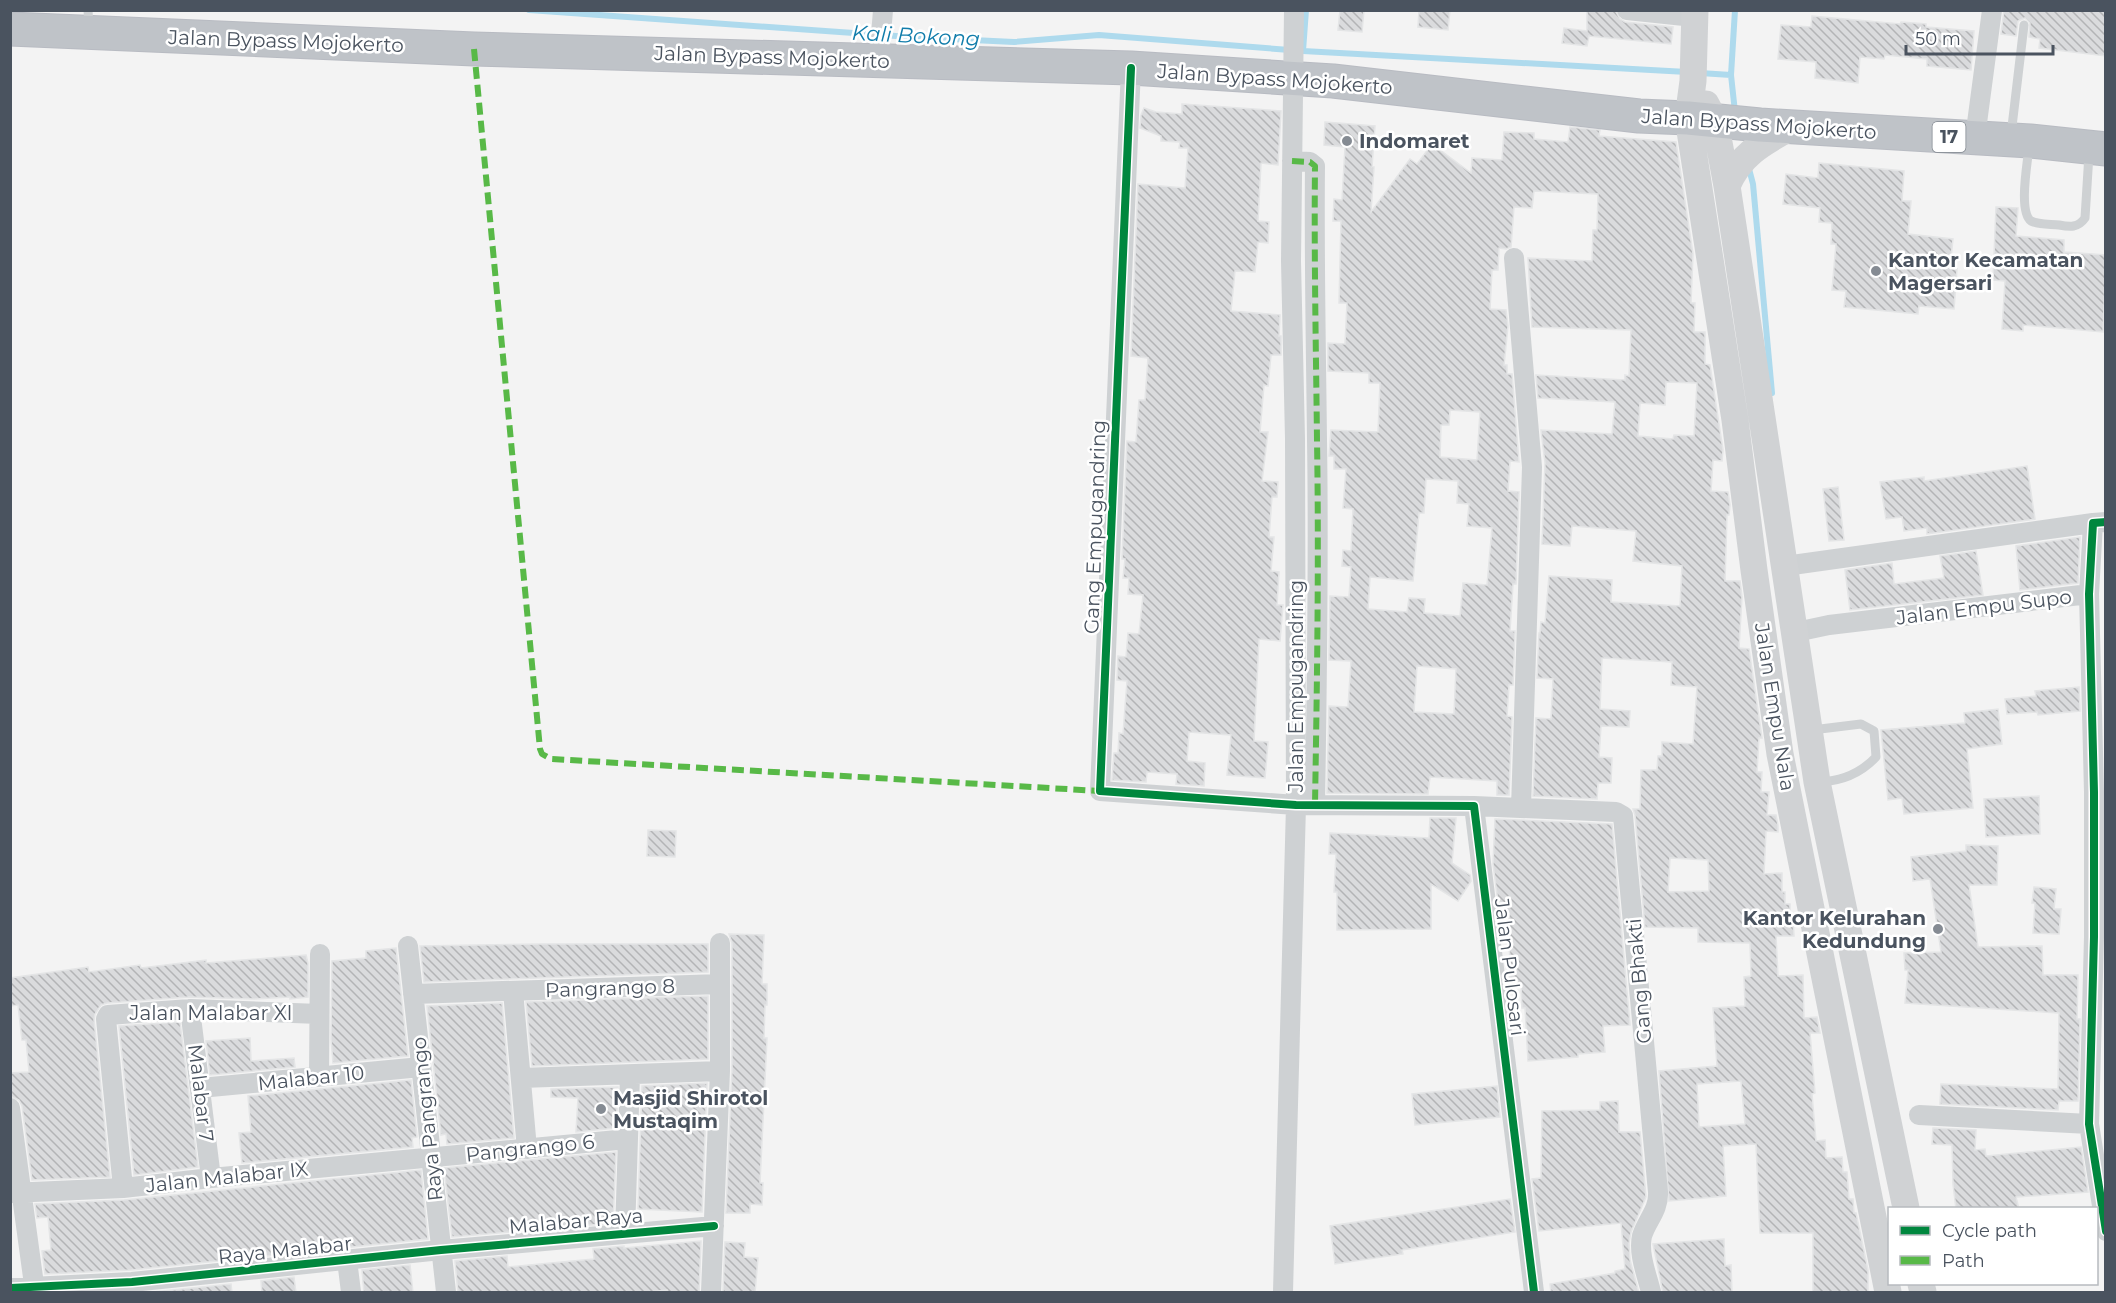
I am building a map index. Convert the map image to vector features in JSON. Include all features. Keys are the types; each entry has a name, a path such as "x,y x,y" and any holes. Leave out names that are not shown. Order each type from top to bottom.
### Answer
{"highway":[{"name":"Jalan Bypass Mojokerto","path":"10,29 89,22 474,49 880,52 1131,68 1292,69 1333,81 1726,127 1793,126 2020,140 2098,148"}],"main road":[{"path":"1694,14 1693,75 1726,127 1729,181"},
{"name":"Jalan Empu Nala","path":"1726,127 1729,181 1796,565 1796,632 1817,730 1906,1207"},
{"name":"Jalan Empu Nala","path":"1726,127 1736,420 1754,570 1787,788 1888,1293"},
{"path":"1778,736 1817,730"},
{"path":"1787,788 1826,782"}],"street":[{"name":"Jalan Empugandring","path":"1283,1293 1307,805 1307,440 1301,161 1292,69 1294,10"},
{"path":"1627,10 1694,14"},
{"path":"1975,138 1992,10"},
{"path":"880,52 883,16"},
{"name":"Gang Empugandring","path":"1131,68 1100,791 1307,805"},
{"path":"1514,258 1532,467 1521,808"},
{"path":"1796,565 2099,522"},
{"name":"Jalan Empu Supo","path":"1796,632 1822,626 2089,594 2099,522"},
{"path":"2089,594 2100,792 2089,1124 2106,1231"},
{"path":"1307,805 1474,806"},
{"name":"Gang Bhakti","path":"1474,806 1616,812 1625,820 1658,1192 1656,1210 1644,1232 1641,1247 1651,1293"},
{"name":"Jalan Pulosari","path":"1474,806 1534,1293"},
{"path":"711,1293 720,1071 720,943"},
{"name":"Raya Pangrango","path":"408,946 446,1293"},
{"path":"319,1077 320,954"},
{"name":"Pangrango 8","path":"413,994 720,984"},
{"path":"513,991 527,1149"},
{"name":"Jalan Malabar XI","path":"123,1188 106,1017 110,1014 190,1009 319,1014"},
{"name":"Malabar 7","path":"190,1009 211,1178"},
{"name":"Malabar 10","path":"200,1088 421,1067"},
{"path":"521,1078 720,1071"},
{"path":"625,1233 630,1074"},
{"path":"10,1108 16,1192 35,1290"},
{"path":"1919,1116 2089,1124"},
{"name":"Pangrango 6","path":"431,1158 628,1139"},
{"name":"Jalan Malabar IX","path":"16,1192 123,1188 431,1158"},
{"name":"Malabar Raya","path":"441,1250 714,1226"},
{"name":"Raya Malabar","path":"10,1288 35,1290 132,1282 441,1250"},
{"path":"347,1260 351,1293"}],"lane":[{"path":"2024,25 2020,140 2024,209 2031,220 2036,223 2071,227 2082,222 2085,218 2098,148"},
{"path":"1817,730 1860,724 1874,731 1876,758 1866,767 1826,782"}],"building":[{"path":"1340,10 1364,10 1362,32 1338,30"},
{"path":"1419,10 1450,10 1448,30 1418,27"},
{"path":"1587,10 1615,10 1620,19 1625,22 1673,27 1671,44 1589,36 1587,46 1562,43 1564,28 1587,31"},
{"path":"2004,10 2106,10 2106,56 2039,48 2040,39 2029,37 2030,23 2025,18 2018,21 2016,36 2001,34"},
{"path":"1812,16 1900,24 1901,22 1926,24 1926,27 1974,31 1971,70 1927,66 1927,59 1885,55 1884,59 1860,57 1858,83 1815,78 1816,62 1778,59 1781,25 1811,27"},
{"path":"1182,104 1281,111 1278,165 1261,163 1258,221 1269,222 1268,243 1258,242 1255,272 1235,271 1231,311 1280,315 1281,355 1271,355 1268,386 1264,385 1260,432 1268,432 1262,481 1278,482 1277,497 1272,497 1269,537 1274,537 1271,571 1279,572 1277,605 1283,605 1280,641 1259,639 1254,741 1268,742 1265,778 1227,775 1231,735 1189,732 1187,761 1205,763 1204,786 1176,784 1177,774 1147,772 1146,782 1112,780 1114,753 1118,753 1119,733 1123,734 1127,681 1117,680 1118,656 1126,657 1128,633 1139,634 1143,595 1128,594 1129,578 1123,578 1125,559 1122,559 1127,441 1136,442 1139,400 1145,400 1148,358 1131,356 1138,184 1185,188 1188,148 1179,148 1180,142 1161,141 1161,136 1140,128 1141,115 1144,108 1156,112 1182,114"},
{"path":"1325,122 1375,126 1371,212 1410,159 1417,164 1432,144 1471,173 1472,158 1502,160 1504,132 1534,133 1534,139 1568,142 1570,127 1600,130 1599,136 1676,142 1693,254 1691,303 1695,303 1694,332 1705,332 1705,364 1710,365 1723,450 1722,461 1713,460 1711,491 1728,492 1730,505 1729,515 1727,515 1725,581 1740,581 1742,597 1739,648 1749,649 1762,738 1759,738 1757,772 1762,772 1761,792 1769,792 1767,815 1776,815 1778,825 1778,832 1766,831 1764,874 1782,873 1782,892 1785,892 1785,904 1790,904 1790,918 1793,918 1794,936 1776,936 1778,976 1803,975 1804,1018 1817,1017 1820,1033 1810,1033 1816,1141 1825,1140 1826,1158 1842,1157 1843,1172 1847,1172 1849,1199 1853,1199 1854,1213 1856,1213 1868,1270 1868,1293 1813,1293 1813,1233 1760,1233 1756,1144 1723,1146 1726,1196 1669,1201 1659,1071 1717,1066 1713,1008 1745,1006 1744,977 1751,976 1750,943 1698,942 1698,928 1645,927 1633,809 1640,809 1641,770 1657,770 1658,756 1662,756 1662,742 1693,744 1697,687 1671,685 1672,662 1602,658 1600,709 1630,711 1629,727 1601,726 1599,757 1612,758 1611,783 1598,783 1597,799 1533,796 1536,718 1551,719 1553,679 1537,678 1539,633 1541,622 1545,623 1549,576 1612,580 1611,602 1680,606 1682,566 1633,561 1636,531 1572,526 1570,546 1542,544 1545,463 1541,430 1612,434 1615,402 1538,398 1536,375 1625,380 1625,375 1629,376 1631,330 1532,327 1528,258 1592,261 1593,230 1597,230 1598,194 1534,191 1532,208 1514,207 1511,247 1499,248 1498,270 1492,270 1490,309 1506,310 1508,326 1504,365 1507,365 1507,374 1512,374 1519,462 1510,461 1508,491 1519,492 1516,584 1513,584 1510,631 1515,631 1513,685 1509,685 1507,716 1512,717 1509,795 1497,795 1497,781 1430,777 1428,794 1327,793 1329,706 1348,707 1351,661 1329,660 1330,596 1349,597 1351,567 1342,566 1343,550 1351,551 1353,509 1343,508 1346,469 1334,469 1334,456 1329,456 1331,430 1378,432 1380,383 1369,383 1369,373 1328,371 1328,343 1345,344 1347,303 1339,303 1341,221 1333,221 1334,199 1342,200 1345,147 1324,145","holes":["1666,382 1697,383 1694,436 1674,435 1673,439 1638,436 1640,403 1665,405","1450,410 1480,412 1477,460 1440,457 1441,425 1449,425","1426,479 1458,481 1457,503 1469,504 1467,526 1492,528 1487,585 1463,583 1460,616 1424,613 1425,599 1409,598 1407,612 1368,609 1370,577 1413,581 1419,513 1424,513","1417,666 1456,669 1454,714 1414,712","1670,858 1708,860 1709,891 1668,892","1741,1081 1745,1124 1699,1127 1697,1084"]},
{"path":"1819,163 1904,171 1902,201 1911,201 1908,234 1953,239 1950,268 1957,269 1954,309 1919,306 1918,314 1844,307 1846,291 1832,290 1836,244 1831,244 1832,223 1819,222 1820,208 1783,204 1786,174 1818,178"},
{"path":"1996,207 2018,208 2016,236 2064,240 2064,252 2106,255 2103,332 2023,325 2023,331 2002,329 2005,281 1993,280"},
{"path":"2027,466 2035,519 1927,534 1927,528 1904,531 1902,517 1886,519 1880,482 1924,477 1924,481"},
{"path":"1838,487 1844,540 1829,541 1823,489"},
{"path":"2080,537 2078,583 2020,590 2016,546"},
{"path":"1976,551 1983,595 1850,610 1845,570 1892,563 1894,584 1944,578 1940,556"},
{"path":"2079,687 2080,711 2038,715 2037,712 2007,714 2005,699 2036,696 2035,691"},
{"path":"1998,709 2002,744 1967,749 1973,808 1904,814 1902,798 1888,800 1881,730 1965,723 1964,713"},
{"path":"2039,796 2040,834 1986,837 1984,799"},
{"path":"1430,818 1456,818 1452,863 1470,875 1471,881 1458,901 1431,884 1431,929 1337,930 1337,892 1334,892 1336,854 1329,854 1330,833 1429,838"},
{"path":"1495,819 1612,824 1630,1025 1603,1026 1605,1052 1578,1054 1578,1057 1528,1061 1525,1008 1522,1008 1521,984 1510,984 1509,914 1505,914 1506,903 1498,902 1493,864"},
{"path":"648,830 676,831 675,857 647,856"},
{"path":"1966,845 1998,846 1997,885 1969,885 1978,947 2042,946 2043,975 2078,975 2077,1019 2080,1019 2078,1101 2059,1101 2058,1110 1940,1104 1941,1084 2058,1089 2059,1013 1905,1003 1908,970 1905,970 1904,953 1941,952 1930,879 1913,881 1911,857 1966,851"},
{"path":"2034,887 2056,889 2054,909 2061,909 2059,934 2033,933"},
{"path":"729,934 764,935 762,984 767,984 764,1038 767,1038 760,1183 763,1183 762,1205 750,1204 750,1213 726,1213 732,1071 732,943"},
{"path":"708,944 708,972 424,982 420,946"},
{"path":"396,948 408,1056 333,1063 332,961 366,958 366,951"},
{"path":"306,955 308,997 254,999 189,997 101,1005 94,1020 110,1177 32,1180 22,1106 19,1100 10,1096 10,1073 29,1072 26,1040 22,1040 18,1005 10,1006 10,978 88,967 89,972 140,965 141,968 206,960 206,963"},
{"path":"708,996 708,1059 532,1066 526,1002"},
{"path":"502,1003 514,1138 447,1144 446,1134 441,1135 427,1006"},
{"path":"180,1022 198,1167 134,1175 119,1026"},
{"path":"250,1038 251,1061 294,1058 295,1067 210,1075 206,1041"},
{"path":"411,1080 417,1137 412,1138 413,1147 242,1163 239,1133 251,1132 248,1096"},
{"path":"707,1083 702,1212 638,1209 642,1086"},
{"path":"1497,1086 1500,1117 1415,1125 1412,1094"},
{"name":"Masjid Shirotol Mustaqim","path":"618,1087 616,1128 576,1132 578,1098 551,1097 551,1089"},
{"path":"1618,1101 1619,1132 1640,1132 1646,1197 1631,1232 1629,1243 1630,1260 1639,1293 1551,1293 1550,1284 1615,1273 1615,1271 1625,1269 1621,1223 1539,1231 1532,1179 1541,1178 1542,1111 1600,1110 1600,1102"},
{"path":"1933,1128 1976,1130 1975,1150 1985,1149 1986,1156 2081,1147 2088,1192 2016,1197 2018,1207 1956,1207 1952,1145 1932,1144"},
{"path":"616,1152 613,1223 452,1237 444,1168"},
{"path":"421,1170 428,1239 131,1270 45,1274 42,1251 51,1250 48,1217 37,1218 35,1204 124,1200"},
{"path":"1510,1199 1515,1232 1402,1250 1403,1254 1335,1264 1330,1226"},
{"path":"1724,1239 1725,1266 1731,1265 1732,1293 1663,1293 1653,1244"},
{"path":"701,1241 699,1293 667,1293 667,1290 638,1293 458,1293 455,1261 507,1256 508,1267 594,1259 593,1249"},
{"path":"725,1242 745,1243 744,1257 758,1258 755,1293 723,1293"},
{"path":"410,1265 413,1293 364,1293 362,1270"},
{"path":"294,1277 296,1293 262,1293 261,1281"},
{"path":"231,1284 232,1293 153,1292"}],"waterway":[{"name":"Kali Bokong","path":"529,10 910,37 1014,42 1099,35 1303,51 1687,72"},
{"path":"1303,51 1306,10"},
{"path":"1735,10 1731,75 1735,112"},
{"path":"1700,73 1731,75"},
{"path":"1748,165 1753,184 1772,393"}],"marked path":[{"path":"474,49 542,754 551,759 1100,791"},
{"path":"1292,161 1310,162 1315,166 1318,531 1315,805"}],"cycle path":[{"path":"1131,68 1100,791 1296,805 1474,806 1534,1292"},
{"path":"2106,522 2093,523 2089,594 2094,792 2094,937 2089,1124 2106,1231"},
{"path":"10,1288 132,1282 441,1250 714,1226"}],"place":[{"name":"Indomaret","path":"1347,141"},
{"name":"Kantor Kecamatan Magersari","path":"1876,271"},
{"name":"Kantor Kelurahan Kedundung","path":"1938,929"},
{"name":"Masjid Shirotol Mustaqim","path":"601,1109"}]}
